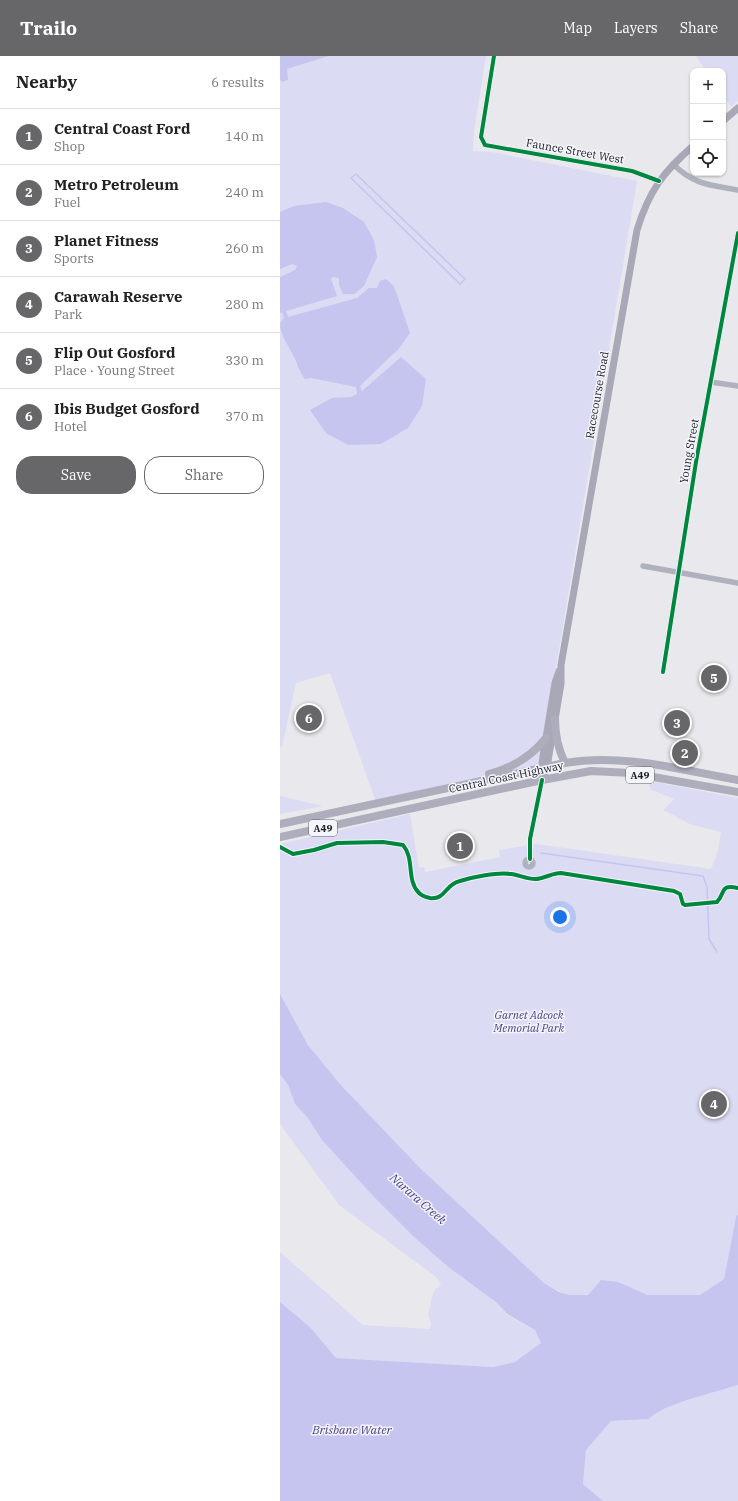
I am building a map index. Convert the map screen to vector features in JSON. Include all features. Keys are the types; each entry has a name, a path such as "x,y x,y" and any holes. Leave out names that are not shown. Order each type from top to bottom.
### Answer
{"highway":[{"path":"555,718 555,732 565,763"},
{"path":"439,790 504,770 529,756 546,738"},
{"name":"Central Coast Highway","path":"280,824 544,767 592,759 618,760 738,779"},
{"name":"Central Coast Highway","path":"280,837 581,772 616,771 737,792"}],"main road":[{"path":"726,118 738,108"},
{"name":"Racecourse Road","path":"542,780 561,684 561,666 636,238 644,208 659,181 673,164 690,149"},
{"name":"Racecourse Road","path":"544,767 546,738 554,683 561,666"}],"street":[{"name":"Faunce Street West","path":"494,56 481,137 485,145 632,170 659,181"},
{"path":"673,164 692,180 738,190"},
{"name":"Young Street","path":"663,672 678,572 738,233"},
{"path":"711,382 738,386"},
{"path":"643,566 738,583"},
{"path":"737,792 738,779"},
{"path":"530,859 530,839 542,780"}],"green space":[{"path":"329,56 486,56 474,131 473,151 492,152 637,181 540,764 376,802 330,673 296,683 282,747 280,748 280,80 282,82 287,80 287,69"},
{"path":"696,56 738,56 738,101 731,107 726,100 726,68 704,68"},
{"name":"Garnet Adcock Memorial Park","path":"650,781 738,798 738,1214 736,1217 724,1279 700,1295 648,1295 618,1282 593,1294 577,1296 565,1294 544,1283 420,1168 339,1083 308,1045 280,994 280,844 410,814 419,868 424,867 425,872 500,857 499,850 537,844 711,869 718,851 721,832 690,824 663,810 674,799 652,790 649,786"},
{"path":"280,796 323,806 280,814"},
{"path":"280,1074 288,1085 295,1104 307,1117 322,1140 373,1196 413,1236 447,1266 497,1303 507,1315 535,1330 541,1344 515,1362 493,1367 336,1358 310,1327 280,1302 280,1252 363,1325 430,1329 431,1324 428,1315 432,1297 435,1289 441,1285 436,1277 339,1205 280,1124"},
{"path":"738,1385 738,1501 603,1501 583,1484 586,1450 611,1421 649,1419 666,1408 678,1403"}],"water":[{"path":"280,56 329,56 287,69 288,80 282,82 280,80"},
{"path":"326,202 343,208 364,222 374,240 377,257 364,286 354,294 343,294 339,285 339,278 333,277 331,279 337,296 286,311 288,317 357,298 369,288 377,288 380,281 386,279 394,286 410,333 397,351 360,386 362,391 401,357 426,379 422,406 408,428 381,444 348,445 326,433 310,410 332,398 351,397 357,394 356,387 311,378 305,379 281,332 280,323 284,318 282,312 280,313 280,277 295,270 297,266 292,264 280,269 280,212 294,206"},
{"name":"Brisbane Water","path":"280,994 308,1045 339,1083 420,1168 544,1283 559,1292 570,1295 588,1295 601,1280 618,1282 648,1295 700,1295 724,1279 736,1217 738,1214 738,1385 677,1403 665,1408 649,1419 611,1421 586,1450 583,1484 603,1501 280,1501 280,1302 310,1327 336,1358 493,1367 515,1362 541,1343 535,1330 507,1314 497,1303 447,1266 413,1236 373,1196 322,1140 307,1117 295,1104 288,1085 280,1074"}],"waterway":[{"path":"356,174 465,279 460,284 351,178 356,174"},
{"path":"541,853 703,876 707,887 709,939 717,952"}],"cycle path":[{"path":"494,56 481,137 485,145 632,171 659,181"},
{"path":"663,672 696,462 738,233"},
{"path":"530,859 530,839 542,780"},
{"path":"280,847 293,854 314,850 337,843 383,842 403,845 409,857 411,876 415,888 421,895 430,898 439,897 451,885 465,879 492,874 511,874 535,879 561,873 674,891 680,894 683,904 685,905 717,902 725,888 738,888"}],"place":[{"name":"Flip Out Gosford","path":"714,678"},
{"name":"Ibis Budget Gosford","path":"309,718"},
{"name":"Planet Fitness","path":"677,723"},
{"name":"Metro Petroleum","path":"685,753"},
{"name":"Central Coast Ford","path":"460,846"},
{"name":"Carawah Reserve","path":"714,1104"}],"water label":[{"name":"Narara Creek","path":"418,1199"}]}
